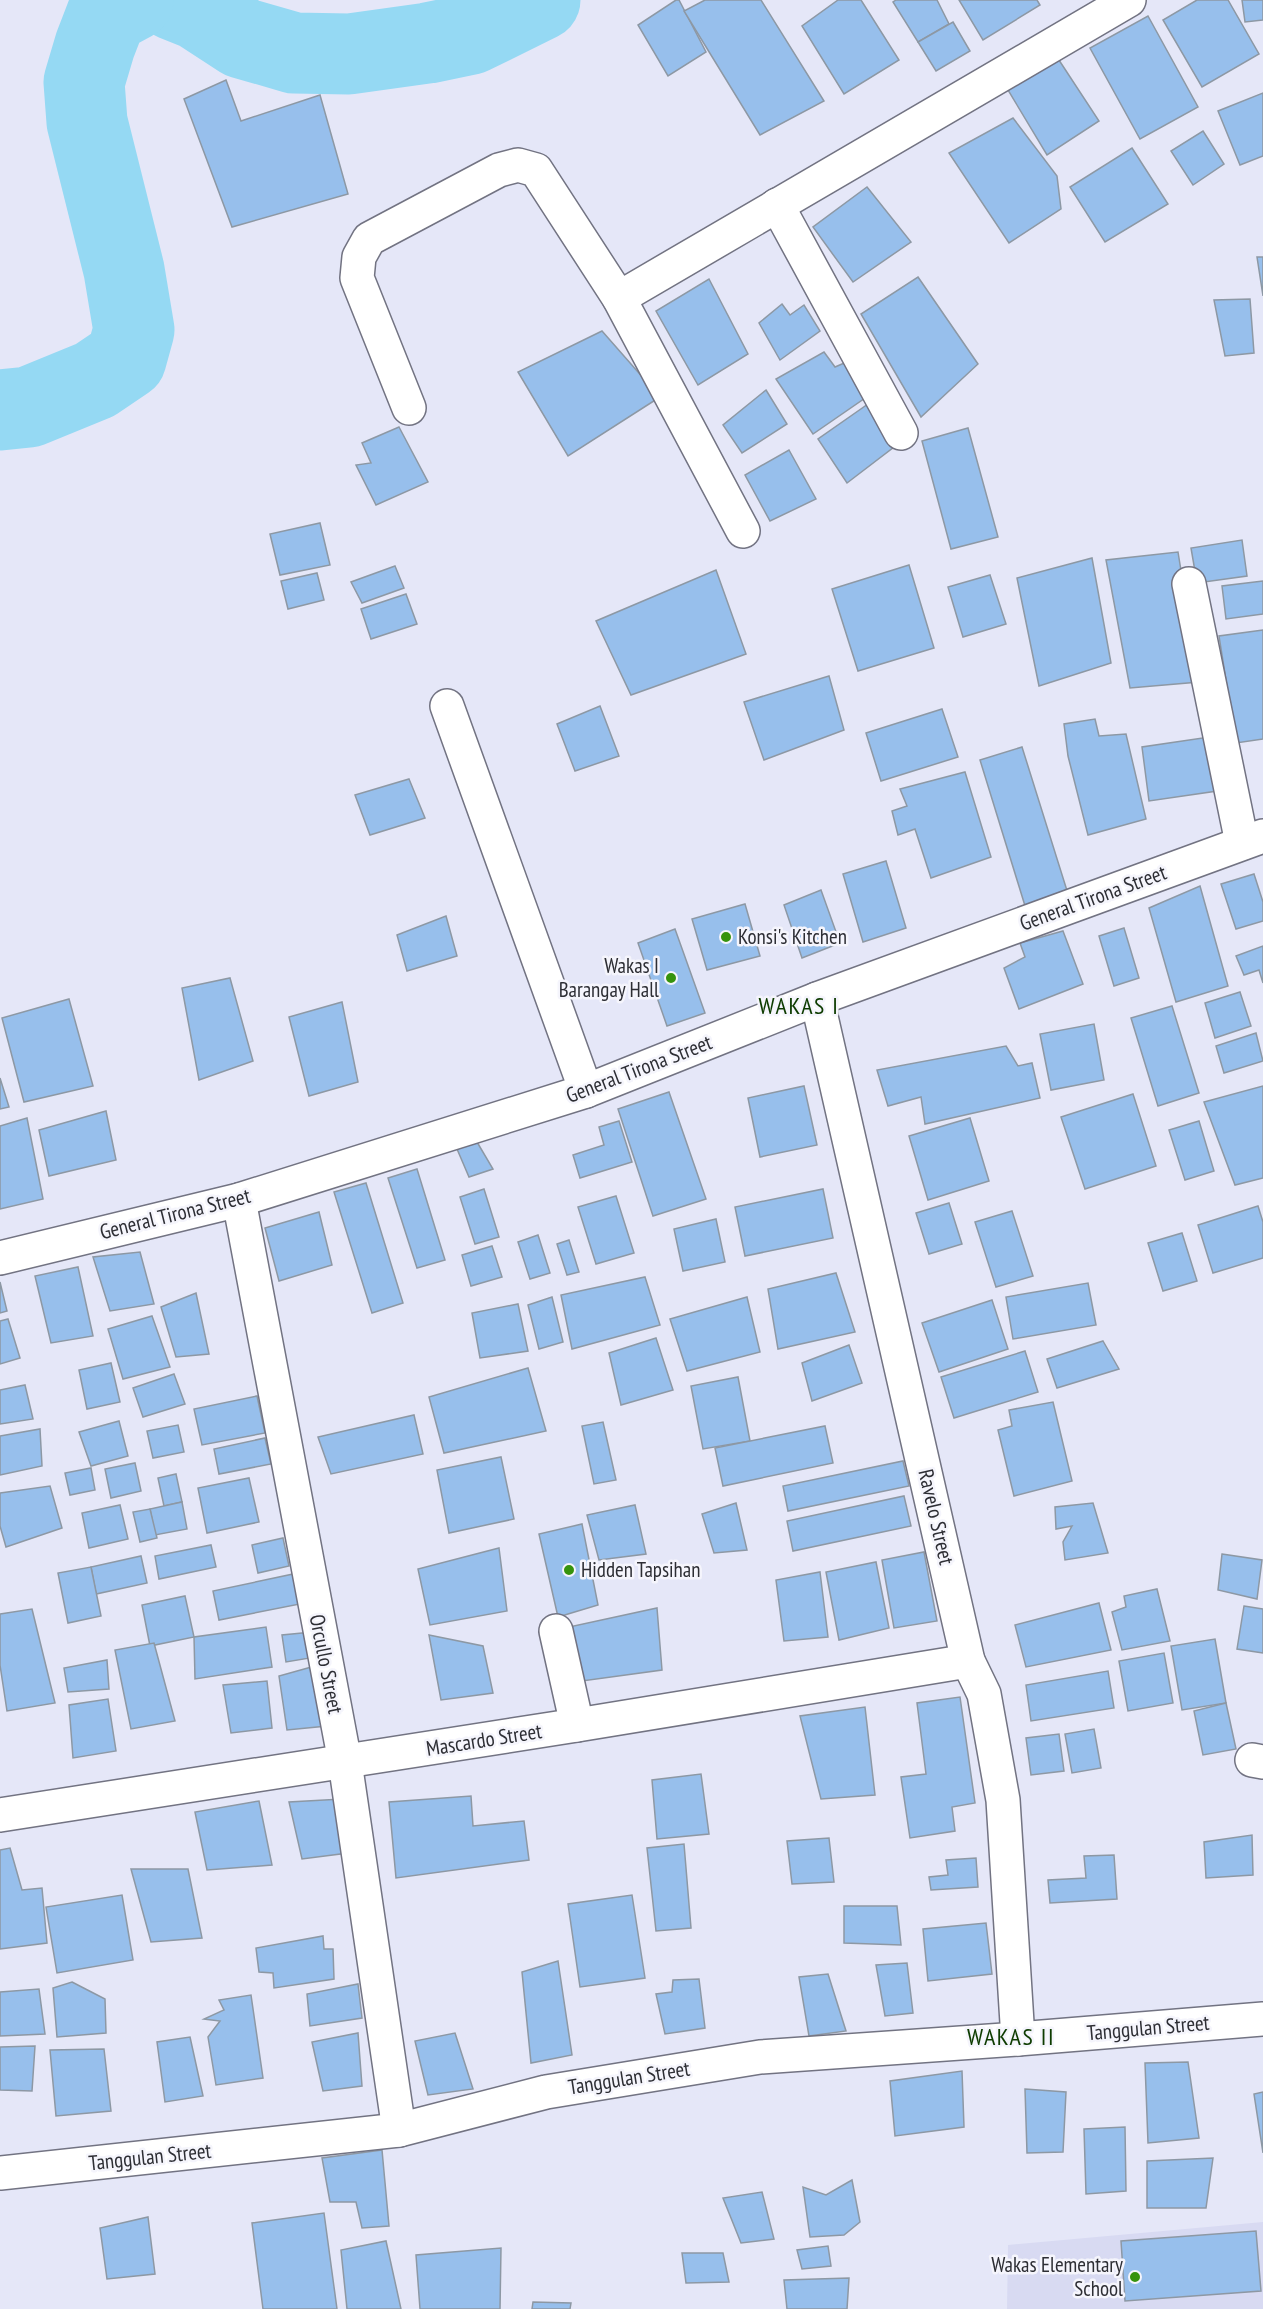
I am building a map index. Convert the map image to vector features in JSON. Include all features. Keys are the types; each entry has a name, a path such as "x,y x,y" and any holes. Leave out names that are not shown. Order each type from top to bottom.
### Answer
{"street":[{"path":"619,298 1129,0"},
{"path":"409,408 357,278 359,257 369,239 499,170 518,165 536,171 619,298 743,531"},
{"path":"777,205 901,433"},
{"path":"1189,584 1253,840"},
{"path":"447,706 586,1091"},
{"name":"General Tirona Street","path":"0,1258 239,1200 586,1091 818,999 1253,840"},
{"name":"Ravelo Street","path":"818,999 968,1661 984,1694 1003,1800 1018,2039"},
{"name":"Orcullo Street","path":"239,1200 345,1762 399,2130"},
{"path":"556,1631 577,1725"},
{"name":"Mascardo Street","path":"0,1815 345,1762 968,1661"},
{"name":"Tanggulan Street","path":"0,2173 399,2130 546,2092 760,2056 1018,2039 1263,2019"}],"shaded area":[{"name":"Wakas Elementary School","path":"1263,2222 1263,2309 1007,2309 1008,2245"}],"building":[{"path":"679,0 706,52 668,76 638,25"},
{"path":"705,0 761,0 824,101 760,135 684,11"},
{"path":"838,0 861,0 899,60 844,94 802,26"},
{"path":"896,0 937,0 949,24 918,42 893,2"},
{"path":"959,0 1037,0 1040,5 983,40"},
{"path":"1197,0 1228,0 1259,54 1202,87 1163,20"},
{"path":"1242,0 1263,0 1263,20 1245,22"},
{"path":"1148,16 1198,107 1140,139 1090,48"},
{"path":"953,22 970,51 936,71 918,42"},
{"path":"1055,54 1099,121 1047,155 1002,80"},
{"path":"226,80 241,121 320,95 348,194 232,227 184,99"},
{"path":"1263,93 1263,156 1240,165 1218,111"},
{"path":"1013,118 1057,176 1061,209 1009,243 949,153"},
{"path":"1203,131 1224,164 1193,185 1171,151"},
{"path":"1132,148 1168,204 1105,242 1070,187"},
{"path":"867,187 911,242 853,282 813,227"},
{"path":"1257,257 1263,257 1263,296"},
{"path":"918,277 978,364 921,417 861,314"},
{"path":"709,279 748,354 698,385 656,311"},
{"path":"1250,299 1254,353 1225,356 1214,300"},
{"path":"782,304 790,315 804,305 820,331 780,360 759,323"},
{"path":"602,331 660,397 568,456 518,372"},
{"path":"824,352 835,367 849,361 868,396 813,434 776,379"},
{"path":"766,390 787,424 742,453 723,425"},
{"path":"868,404 894,447 847,483 818,439"},
{"path":"399,427 428,482 376,505 356,465 371,463 362,443"},
{"path":"968,428 998,537 951,549 922,441"},
{"path":"789,450 816,499 770,521 745,475"},
{"path":"320,523 330,565 280,575 270,534"},
{"path":"1242,540 1247,576 1197,583 1191,548"},
{"path":"1178,552 1199,682 1130,688 1106,560"},
{"path":"1092,558 1111,663 1039,686 1017,578"},
{"path":"909,565 934,648 858,671 832,589"},
{"path":"395,566 404,588 362,603 351,582"},
{"path":"716,570 746,654 631,695 596,621"},
{"path":"317,573 324,600 288,609 281,581"},
{"path":"990,575 1006,624 963,637 948,587"},
{"path":"1263,581 1263,614 1226,619 1222,586"},
{"path":"406,594 417,624 371,639 361,609"},
{"path":"1263,630 1263,739 1236,743 1219,636"},
{"path":"829,676 844,730 764,760 744,702"},
{"path":"600,706 619,756 575,771 557,724"},
{"path":"942,709 958,757 881,781 866,733"},
{"path":"1095,719 1099,736 1126,734 1146,819 1088,835 1068,756 1064,724"},
{"path":"1216,736 1224,790 1149,801 1142,747"},
{"path":"1022,747 1069,897 1026,909 980,760"},
{"path":"965,772 991,857 931,878 915,829 898,835 892,811 907,806 900,789"},
{"path":"409,779 425,818 370,835 355,795"},
{"path":"886,861 906,928 863,942 843,874"},
{"path":"1254,874 1263,902 1263,921 1236,929 1221,884"},
{"path":"1200,886 1228,986 1176,1002 1149,908"},
{"path":"821,890 840,943 802,958 784,905"},
{"name":"Konsi's Kitchen","path":"745,904 760,956 707,970 692,919"},
{"path":"446,916 457,956 407,971 397,935"},
{"path":"1124,928 1139,978 1114,986 1099,936"},
{"name":"Wakas I Barangay Hall","path":"675,929 705,1013 667,1026 638,943"},
{"path":"1063,931 1083,984 1019,1009 1004,968 1025,957 1020,943"},
{"path":"1263,946 1263,983 1259,970 1244,975 1236,956"},
{"path":"230,978 253,1061 199,1080 182,988"},
{"path":"1240,992 1251,1026 1215,1038 1205,1003"},
{"path":"69,999 93,1086 24,1102 2,1018"},
{"path":"342,1002 358,1082 309,1096 289,1017"},
{"path":"1172,1006 1199,1093 1158,1106 1131,1018"},
{"path":"1094,1024 1104,1080 1051,1090 1040,1034"},
{"path":"1256,1033 1263,1061 1224,1073 1216,1046"},
{"path":"1006,1046 1018,1066 1032,1063 1040,1098 925,1124 921,1097 888,1106 877,1070"},
{"path":"0,1078 9,1107 0,1109"},
{"path":"804,1086 817,1145 760,1157 748,1098"},
{"path":"1263,1086 1263,1178 1235,1185 1204,1102"},
{"path":"669,1092 706,1199 653,1216 618,1109"},
{"path":"1133,1094 1156,1166 1085,1189 1061,1117"},
{"path":"106,1111 116,1160 49,1176 39,1130"},
{"path":"27,1118 43,1199 0,1209 0,1126"},
{"path":"970,1118 989,1181 928,1200 909,1136"},
{"path":"619,1121 632,1162 580,1178 573,1155 604,1145 599,1127"},
{"path":"1199,1121 1214,1171 1185,1180 1169,1130"},
{"path":"477,1142 493,1169 469,1177 457,1149"},
{"path":"417,1169 445,1260 417,1268 388,1178"},
{"path":"366,1183 403,1303 372,1313 334,1192"},
{"path":"484,1189 499,1237 475,1244 460,1197"},
{"path":"823,1189 833,1238 745,1256 735,1207"},
{"path":"616,1196 634,1253 596,1264 578,1207"},
{"path":"949,1203 962,1244 929,1254 916,1213"},
{"path":"1258,1206 1263,1222 1263,1258 1213,1273 1198,1225"},
{"path":"1012,1211 1033,1276 996,1287 975,1222"},
{"path":"319,1212 332,1265 279,1281 265,1228"},
{"path":"716,1219 725,1262 683,1271 674,1229"},
{"path":"1182,1233 1197,1281 1163,1291 1148,1243"},
{"path":"538,1235 550,1273 530,1279 518,1242"},
{"path":"569,1240 579,1272 567,1275 557,1244"},
{"path":"492,1246 502,1277 471,1286 462,1255"},
{"path":"140,1252 154,1304 110,1311 93,1257"},
{"path":"78,1267 93,1336 51,1343 35,1276"},
{"path":"836,1273 855,1332 778,1349 768,1289"},
{"path":"645,1277 660,1325 572,1349 561,1295"},
{"path":"0,1282 7,1311 0,1313"},
{"path":"1088,1283 1096,1325 1013,1339 1006,1297"},
{"path":"196,1293 209,1354 176,1357 161,1307"},
{"path":"552,1297 563,1342 539,1349 528,1305"},
{"path":"747,1297 760,1352 687,1371 670,1319"},
{"path":"992,1300 1008,1349 939,1372 922,1323"},
{"path":"518,1304 528,1351 480,1358 472,1313"},
{"path":"152,1316 170,1367 123,1379 108,1329"},
{"path":"8,1319 20,1358 0,1364 0,1321"},
{"path":"656,1338 673,1390 621,1405 609,1353"},
{"path":"1103,1341 1119,1369 1057,1388 1047,1359"},
{"path":"849,1345 862,1383 812,1401 802,1363"},
{"path":"1025,1351 1038,1392 954,1418 941,1377"},
{"path":"111,1363 120,1402 87,1409 79,1370"},
{"path":"528,1368 546,1431 444,1453 429,1397"},
{"path":"174,1374 185,1404 143,1417 133,1388"},
{"path":"738,1377 750,1441 703,1449 691,1386"},
{"path":"25,1385 33,1419 0,1424 0,1390"},
{"path":"257,1396 265,1433 202,1445 194,1409"},
{"path":"1053,1402 1072,1481 1014,1496 998,1430 1012,1426 1009,1410"},
{"path":"414,1415 423,1454 331,1474 318,1437"},
{"path":"119,1421 128,1456 91,1466 79,1432"},
{"path":"603,1422 616,1480 594,1484 582,1426"},
{"path":"178,1425 184,1452 153,1458 147,1431"},
{"path":"825,1426 833,1463 723,1486 715,1448"},
{"path":"40,1429 42,1466 0,1475 0,1436"},
{"path":"265,1438 271,1464 219,1474 214,1449"},
{"path":"501,1457 514,1519 449,1533 437,1470"},
{"path":"903,1461 909,1486 788,1511 783,1486"},
{"path":"135,1463 141,1491 111,1498 105,1469"},
{"path":"91,1468 95,1490 70,1495 65,1473"},
{"path":"176,1474 182,1502 164,1506 158,1478"},
{"path":"249,1478 259,1522 207,1533 198,1488"},
{"path":"50,1486 62,1528 6,1547 0,1526 0,1493"},
{"path":"904,1496 911,1526 793,1551 787,1521"},
{"path":"182,1502 187,1529 155,1535 150,1509"},
{"path":"736,1503 747,1550 714,1553 702,1514"},
{"path":"1093,1503 1108,1553 1065,1560 1063,1542 1072,1526 1056,1529 1055,1507"},
{"path":"120,1505 128,1539 89,1548 82,1513"},
{"path":"635,1505 646,1554 599,1560 587,1515"},
{"path":"150,1509 157,1538 140,1542 133,1512"},
{"name":"Hidden Tapsihan","path":"582,1524 598,1605 558,1617 539,1534"},
{"path":"283,1538 289,1566 258,1573 252,1545"},
{"path":"211,1545 216,1567 159,1579 155,1556"},
{"path":"499,1548 507,1611 430,1625 418,1569"},
{"path":"924,1552 937,1621 894,1628 882,1560"},
{"path":"1222,1554 1262,1560 1257,1599 1218,1590"},
{"path":"141,1556 147,1583 96,1594 91,1567"},
{"path":"876,1562 889,1628 839,1640 826,1572"},
{"path":"91,1567 101,1616 68,1623 58,1573"},
{"path":"820,1572 828,1637 784,1641 776,1580"},
{"path":"298,1573 305,1603 219,1620 213,1591"},
{"path":"1157,1589 1170,1641 1122,1650 1112,1612 1126,1607 1124,1596"},
{"path":"185,1596 194,1637 150,1646 142,1605"},
{"path":"1099,1603 1111,1650 1026,1667 1015,1625"},
{"path":"1244,1606 1263,1609 1263,1653 1237,1649"},
{"path":"657,1608 662,1670 582,1681 569,1627"},
{"path":"32,1609 55,1703 7,1711 0,1665 0,1614"},
{"path":"266,1627 272,1667 195,1679 194,1637"},
{"path":"312,1632 316,1657 286,1662 282,1635"},
{"path":"429,1635 483,1646 493,1693 441,1700"},
{"path":"1215,1639 1226,1703 1182,1710 1171,1646"},
{"path":"154,1643 175,1721 131,1729 115,1650"},
{"path":"1164,1653 1173,1703 1128,1711 1119,1661"},
{"path":"107,1660 109,1689 68,1692 64,1668"},
{"path":"315,1666 327,1726 287,1730 279,1676"},
{"path":"1108,1671 1114,1708 1031,1721 1026,1685"},
{"path":"267,1681 272,1728 231,1733 223,1685"},
{"path":"960,1697 975,1803 952,1807 955,1831 910,1838 901,1777 926,1774 917,1703"},
{"path":"108,1699 116,1751 73,1758 69,1705"},
{"path":"1226,1703 1236,1749 1203,1755 1194,1711"},
{"path":"865,1707 875,1795 821,1799 800,1716"},
{"path":"1094,1729 1101,1768 1072,1773 1065,1734"},
{"path":"1059,1734 1064,1771 1031,1775 1026,1738"},
{"path":"701,1774 709,1834 657,1839 652,1780"},
{"path":"471,1796 473,1826 524,1821 529,1860 396,1878 389,1802"},
{"path":"342,1799 348,1853 302,1859 289,1802"},
{"path":"259,1801 272,1865 207,1870 195,1812"},
{"path":"1252,1835 1253,1875 1206,1878 1204,1842"},
{"path":"829,1838 834,1882 792,1884 787,1841"},
{"path":"684,1844 691,1928 656,1931 647,1848"},
{"path":"10,1848 22,1890 42,1888 47,1943 0,1949 0,1850"},
{"path":"1114,1855 1117,1899 1050,1903 1048,1880 1086,1878 1084,1856"},
{"path":"976,1858 978,1887 931,1890 929,1877 948,1875 946,1860"},
{"path":"131,1869 188,1869 202,1938 151,1942"},
{"path":"122,1895 133,1960 57,1973 46,1907"},
{"path":"632,1895 645,1978 580,1987 568,1904"},
{"path":"844,1906 897,1906 901,1945 844,1943"},
{"path":"986,1923 992,1974 928,1981 923,1929"},
{"path":"323,1936 324,1949 333,1949 334,1979 274,1988 273,1973 259,1972 256,1948"},
{"path":"558,1961 572,2055 531,2063 522,1972"},
{"path":"907,1963 913,2013 885,2016 876,1965"},
{"path":"828,1974 846,2031 809,2036 799,1977"},
{"path":"699,1979 705,2028 665,2034 656,1994 672,1992 673,1980"},
{"path":"72,1982 105,1999 106,2033 57,2037 53,1988"},
{"path":"358,1984 362,2018 310,2026 307,1994"},
{"path":"39,1989 45,2034 0,2036 0,1992"},
{"path":"251,1995 263,2078 216,2085 208,2037 220,2021 204,2019 224,2010 219,2000"},
{"path":"358,2033 362,2086 323,2091 312,2042"},
{"path":"455,2033 473,2089 428,2095 415,2041"},
{"path":"190,2037 203,2096 165,2102 157,2042"},
{"path":"35,2046 32,2091 0,2090 0,2047"},
{"path":"104,2049 111,2111 56,2116 50,2050"},
{"path":"1188,2062 1199,2138 1148,2143 1145,2063"},
{"path":"962,2071 964,2127 895,2136 890,2081"},
{"path":"1025,2089 1066,2092 1063,2152 1027,2153"},
{"path":"1263,2092 1263,2153 1254,2094"},
{"path":"1125,2127 1126,2191 1086,2194 1084,2129"},
{"path":"382,2150 389,2226 362,2228 356,2202 330,2202 322,2158"},
{"path":"1213,2158 1206,2208 1147,2208 1147,2161"},
{"path":"852,2180 860,2222 844,2235 810,2237 803,2187 826,2195"},
{"path":"762,2192 774,2239 741,2243 723,2198"},
{"path":"324,2213 337,2309 263,2309 252,2223"},
{"path":"148,2217 155,2274 107,2279 100,2228"},
{"path":"1256,2231 1261,2291 1125,2301 1121,2241"},
{"path":"386,2241 401,2309 347,2309 341,2250"},
{"path":"828,2246 831,2266 802,2269 797,2250"},
{"path":"501,2248 500,2309 420,2309 416,2255"},
{"path":"682,2253 723,2253 729,2282 686,2283"},
{"path":"849,2278 847,2309 787,2309 784,2280"},
{"path":"533,2302 571,2303 570,2309 532,2309"}],"waterway":[{"path":"0,410 29,407 95,380 126,359 134,330 124,270 87,122 84,82 107,14 133,0"},
{"path":"174,0 199,10 242,38 294,53 349,54 428,43 471,34 540,0"}],"place":[{"name":"Konsi's Kitchen","path":"726,937"},
{"name":"Wakas I Barangay Hall","path":"671,978"},
{"name":"Hidden Tapsihan","path":"569,1570"},
{"name":"Wakas Elementary School","path":"1135,2277"}],"district":[{"name":"WAKAS I","path":"799,1006"},
{"name":"WAKAS II","path":"1011,2037"}]}
